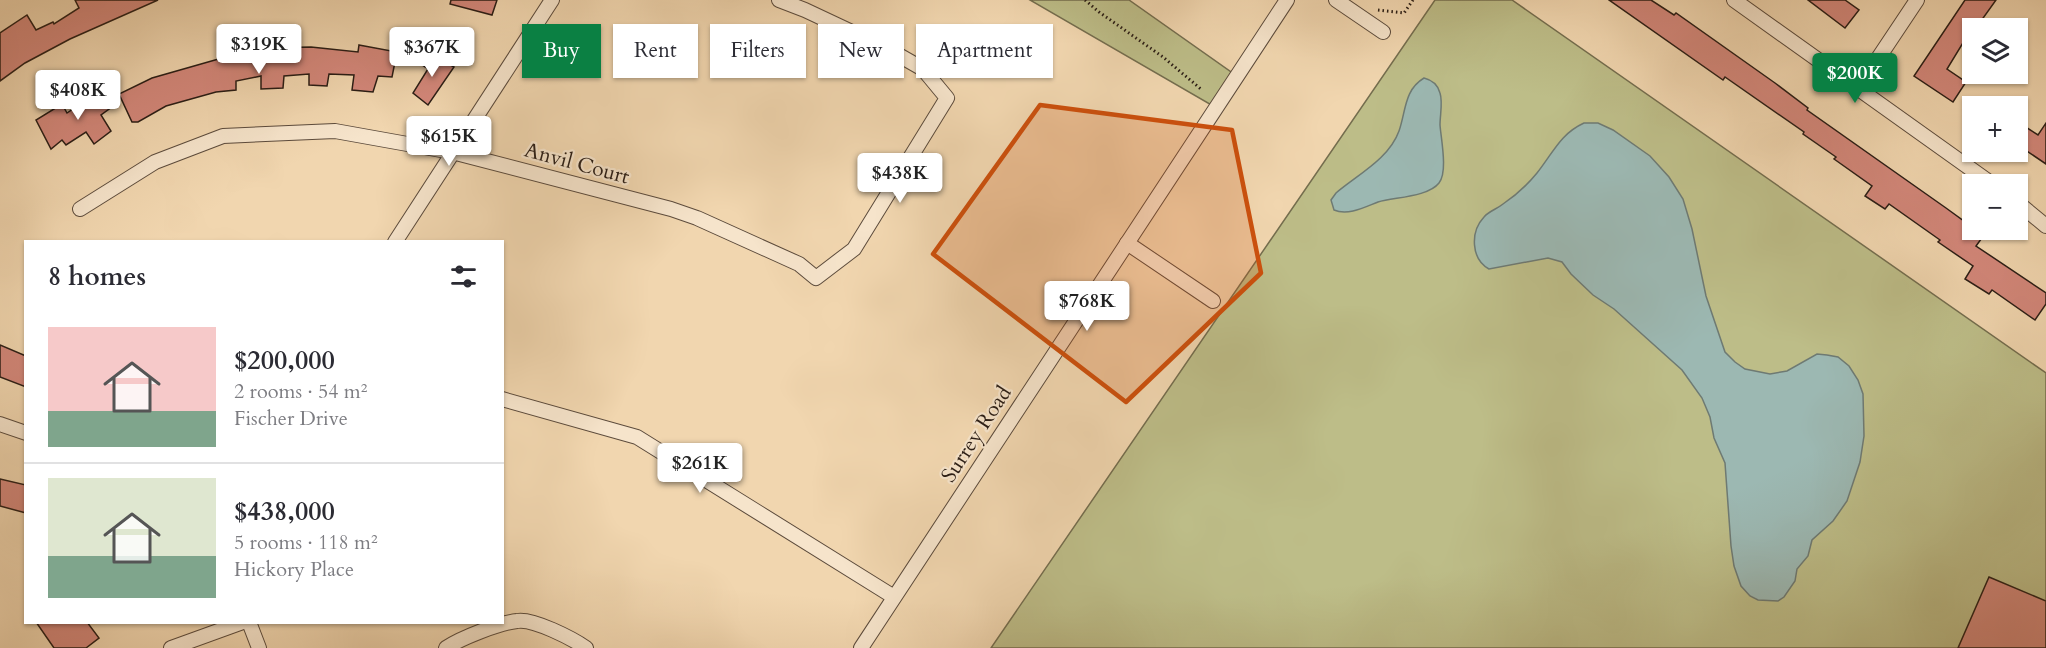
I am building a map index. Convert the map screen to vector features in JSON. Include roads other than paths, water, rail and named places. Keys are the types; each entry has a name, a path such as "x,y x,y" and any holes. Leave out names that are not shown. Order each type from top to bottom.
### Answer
{"street":[{"path":"396,240 552,0"},
{"name":"Anvil Court","path":"80,209 155,162 223,136 335,131 452,152 689,215 800,264 816,278 854,249 948,98 923,69 847,29 779,0"},
{"name":"Surrey Road","path":"861,648 1287,0"},
{"path":"1336,0 1383,32"},
{"path":"1734,0 1978,174"},
{"path":"1859,87 1917,0"},
{"path":"2028,211 2046,226"},
{"path":"1127,243 1213,301"},
{"path":"504,400 637,437 894,597"},
{"path":"0,424 24,432"},
{"path":"446,648 460,639 518,620 560,632 586,648"},
{"path":"171,648 237,624"},
{"path":"250,624 259,648"}],"water":[{"path":"1424,78 1436,85 1441,97 1440,125 1444,164 1439,183 1434,188 1419,194 1378,202 1356,210 1339,212 1334,210 1331,200 1336,193 1372,166 1388,150 1399,131 1409,95 1417,83"},
{"path":"1584,123 1598,123 1613,130 1650,156 1669,177 1683,199 1692,229 1706,296 1725,352 1735,362 1745,369 1770,374 1787,371 1817,354 1827,355 1838,357 1849,366 1858,380 1863,394 1864,436 1860,462 1847,501 1833,521 1812,540 1808,556 1797,569 1795,581 1784,597 1778,601 1758,600 1750,596 1741,586 1734,566 1731,546 1725,463 1714,438 1710,417 1702,398 1682,370 1614,309 1593,295 1562,262 1548,258 1489,269 1483,265 1476,252 1474,245 1476,230 1484,217 1521,190 1563,138"}]}
